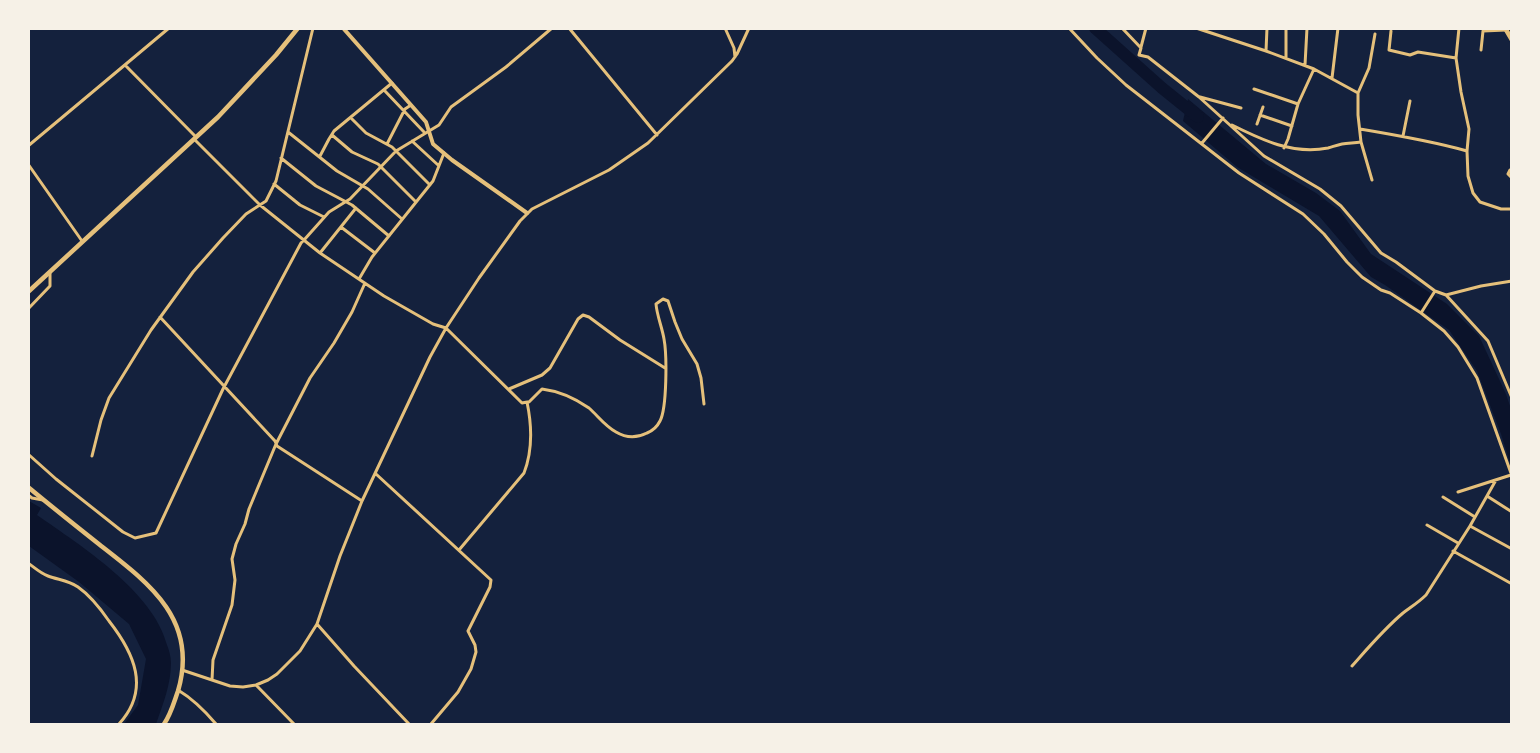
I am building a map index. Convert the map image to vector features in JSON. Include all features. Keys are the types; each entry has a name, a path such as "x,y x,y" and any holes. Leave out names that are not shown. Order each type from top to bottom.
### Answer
{"main road":[{"path":"28,292 218,117 298,28"},
{"path":"1505,29 1512,40"},
{"path":"28,487 142,578 170,614 179,631 182,670 178,690 164,724"}],"street":[{"path":"28,146 169,28"},
{"path":"92,456 109,398 160,317 193,272 223,238 246,214 266,201 282,158 313,28"},
{"path":"343,28 426,122 433,144 527,213"},
{"path":"28,454 123,532 135,538 156,533 225,387 301,243 329,212 364,186 396,151 439,124 451,107 506,67 552,28"},
{"path":"569,28 657,135"},
{"path":"726,28 735,57"},
{"path":"182,670 230,686 243,687 268,680 295,657 317,624 362,501 430,357 446,328 480,278 527,213 609,170 632,156 657,135 735,57 749,28"},
{"path":"1069,28 1126,85 1239,173 1303,214 1362,277 1422,312 1458,347 1477,378 1511,475 1458,492"},
{"path":"1122,28 1141,48"},
{"path":"1146,28 1140,55 1148,57 1199,97 1264,156 1320,189 1341,206 1381,253 1434,292 1446,295 1481,285 1512,281"},
{"path":"1196,28 1305,65 1358,93"},
{"path":"1266,51 1267,28"},
{"path":"1286,58 1287,28"},
{"path":"1305,65 1307,28"},
{"path":"1332,78 1338,28"},
{"path":"1459,28 1456,58 1469,129 1468,176 1473,193 1480,202 1491,207 1512,209"},
{"path":"1481,50 1483,31 1505,29"},
{"path":"1391,31 1389,50 1410,55 1418,52 1456,58"},
{"path":"1372,180 1361,142 1358,93 1369,68 1376,34"},
{"path":"125,65 260,205 320,253 384,296 446,328 522,402 529,402 542,389 551,390 588,407 615,432 626,437 640,436 653,430 659,424 665,404 664,340 656,304 663,299 668,302 682,339 697,364 704,404"},
{"path":"1284,148 1298,104 1314,69"},
{"path":"320,157 332,135 392,84"},
{"path":"1254,89 1298,104"},
{"path":"384,90 427,131"},
{"path":"1199,97 1241,108"},
{"path":"1403,136 1410,101"},
{"path":"387,144 405,111 411,105"},
{"path":"1257,124 1263,107"},
{"path":"1260,115 1292,126"},
{"path":"351,118 366,133 396,151 430,185"},
{"path":"1202,143 1223,118"},
{"path":"1228,123 1284,148 1298,150 1361,142"},
{"path":"1360,129 1403,136 1467,151"},
{"path":"288,132 337,171 364,186 402,219"},
{"path":"332,135 352,152 378,164 416,202"},
{"path":"412,141 438,165"},
{"path":"359,279 375,253 433,181 444,153"},
{"path":"282,158 316,186 356,208 389,236"},
{"path":"28,164 83,242"},
{"path":"1510,170 1508,174 1512,178"},
{"path":"274,184 300,205 324,218"},
{"path":"320,253 356,208"},
{"path":"341,227 375,253"},
{"path":"28,309 50,286 50,272"},
{"path":"212,680 213,660 232,605 235,580 232,559 249,509 276,444 310,378 352,312 365,283"},
{"path":"1422,312 1434,292"},
{"path":"1446,295 1488,341 1512,398"},
{"path":"509,389 542,375 550,368 578,318 583,315 665,368"},
{"path":"160,317 276,444 362,501"},
{"path":"459,550 524,473 529,460 531,440 531,420 527,402"},
{"path":"375,474 491,580 490,587 468,631 476,652 471,669 458,692 430,724"},
{"path":"1352,666 1377,638 1426,595 1496,480"},
{"path":"28,495 44,500"},
{"path":"1486,496 1512,512"},
{"path":"1443,497 1475,517"},
{"path":"1427,525 1458,543"},
{"path":"1470,526 1512,549"},
{"path":"1453,551 1512,584"},
{"path":"28,563 41,573 67,580 86,593 122,638 134,663 137,689 132,706 119,724"},
{"path":"317,624 409,724"},
{"path":"256,685 294,724"},
{"path":"178,690 205,711 216,724"}],"water":[{"path":"1188,99 1266,164 1316,193 1340,211 1371,254 1447,304 1479,336 1511,409 1511,466 1477,371 1449,330 1371,277 1319,216 1237,167 1183,121"},
{"path":"29,501 41,508 37,515 94,556 131,588 147,606 159,625 170,656 171,671 156,724 124,724 138,705 146,659 129,624 79,582 29,546"}],"waterway":[{"path":"1095,28 1198,117"}]}
